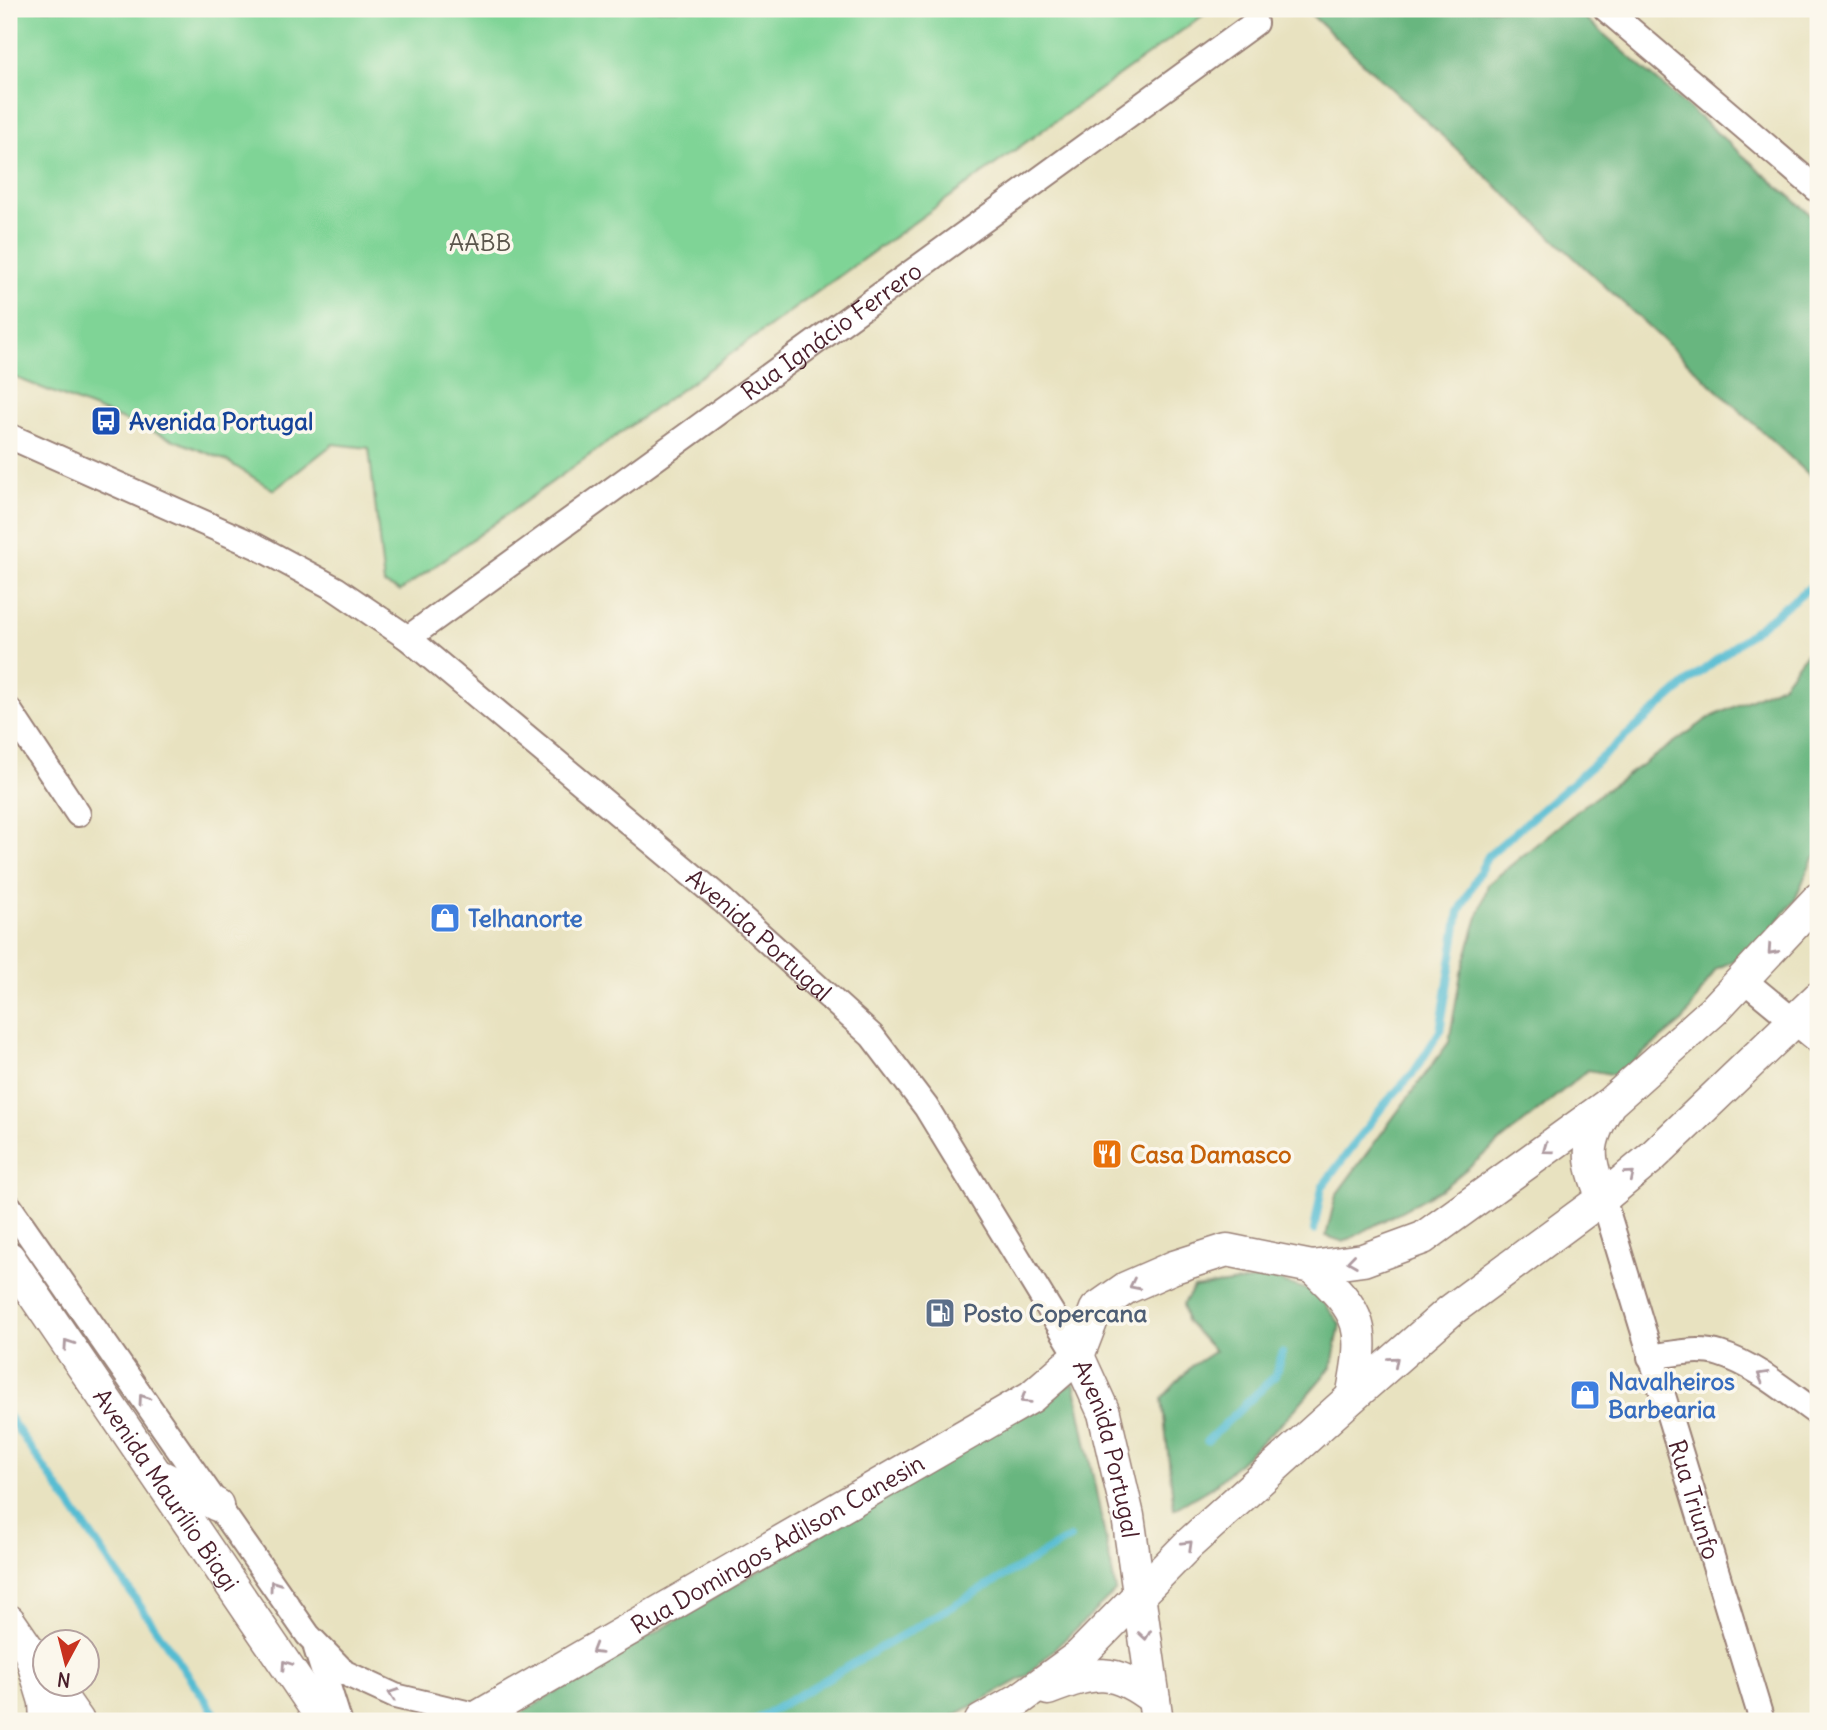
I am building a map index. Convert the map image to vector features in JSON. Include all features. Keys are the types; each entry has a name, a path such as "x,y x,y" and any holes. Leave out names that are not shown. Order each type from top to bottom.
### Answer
{"main road":[{"path":"1078,1356 1096,1310 1126,1288 1174,1266 1227,1250 1312,1266 1363,1260 1423,1238 1610,1103 1744,980 1818,899"},
{"path":"981,1721 1020,1699 1079,1656 1189,1544 1450,1311 1603,1198 1806,1032 1818,998"},
{"path":"1603,1198 1588,1154 1595,1129 1610,1103"},
{"name":"Avenida Maurílio Biagi","path":"9,1258 324,1721"},
{"path":"1312,1266 1346,1299 1359,1327 1360,1357 1352,1397"},
{"name":"Avenida Portugal","path":"1078,1356 1104,1413 1128,1517 1155,1710"},
{"name":"Rua Domingos Adilson Canesin","path":"477,1719 868,1489 1031,1397 1078,1356"},
{"path":"158,1475 217,1505"},
{"path":"9,1621 32,1654"},
{"path":"1020,1699 1075,1679 1108,1675 1129,1679 1155,1710"},
{"path":"44,1698 46,1721"},
{"path":"61,1698 78,1721"}],"street":[{"path":"1606,9 1818,190"},
{"name":"Rua Ignácio Ferrero","path":"408,638 1255,23"},
{"name":"Avenida Portugal","path":"9,436 256,546 336,589 408,638 723,901 872,1036 926,1107 1078,1356"},
{"path":"9,710 78,814"},
{"path":"1744,980 1806,1032"},
{"name":"Rua Triunfo","path":"1603,1198 1762,1721"},
{"name":"Avenida Maurílio Biagi","path":"9,1206 314,1641 345,1673 395,1696 477,1719"},
{"path":"1650,1357 1696,1351 1720,1353 1765,1376 1818,1414"},
{"name":"Avenida Maurílio Biagi","path":"314,1641 339,1721"}],"green space":[{"name":"AABB","path":"9,9 1212,9 400,591 384,584 369,448 333,444 274,490 225,460 9,375"},
{"path":"1305,9 1575,9 1818,221 1818,483"},
{"path":"1818,638 1818,854 1812,860 1795,900 1754,951 1716,969 1683,1021 1616,1075 1588,1070 1442,1189 1344,1242 1326,1236 1336,1195 1449,1042 1461,973 1488,884 1587,803 1709,718 1782,685"},
{"path":"1269,1278 1316,1292 1340,1324 1332,1366 1289,1416 1214,1486 1174,1509 1162,1398 1192,1366 1215,1351 1186,1321 1183,1304 1194,1288"},
{"path":"1074,1382 1116,1591 1025,1677 944,1721 508,1721"}],"waterway":[{"path":"1314,1230 1322,1187 1383,1106 1414,1072 1440,1031 1459,912 1488,856 1688,682 1818,581"},
{"path":"1207,1441 1275,1376 1282,1353"},
{"path":"9,1417 220,1721"},
{"path":"754,1721 1070,1538"}],"place":[{"name":"Avenida Portugal","path":"106,421"},
{"name":"Telhanorte","path":"445,918"},
{"name":"Casa Damasco","path":"1107,1154"},
{"name":"Posto Copercana","path":"940,1313"},
{"name":"Navalheiros Barbearia","path":"1585,1395"}]}
